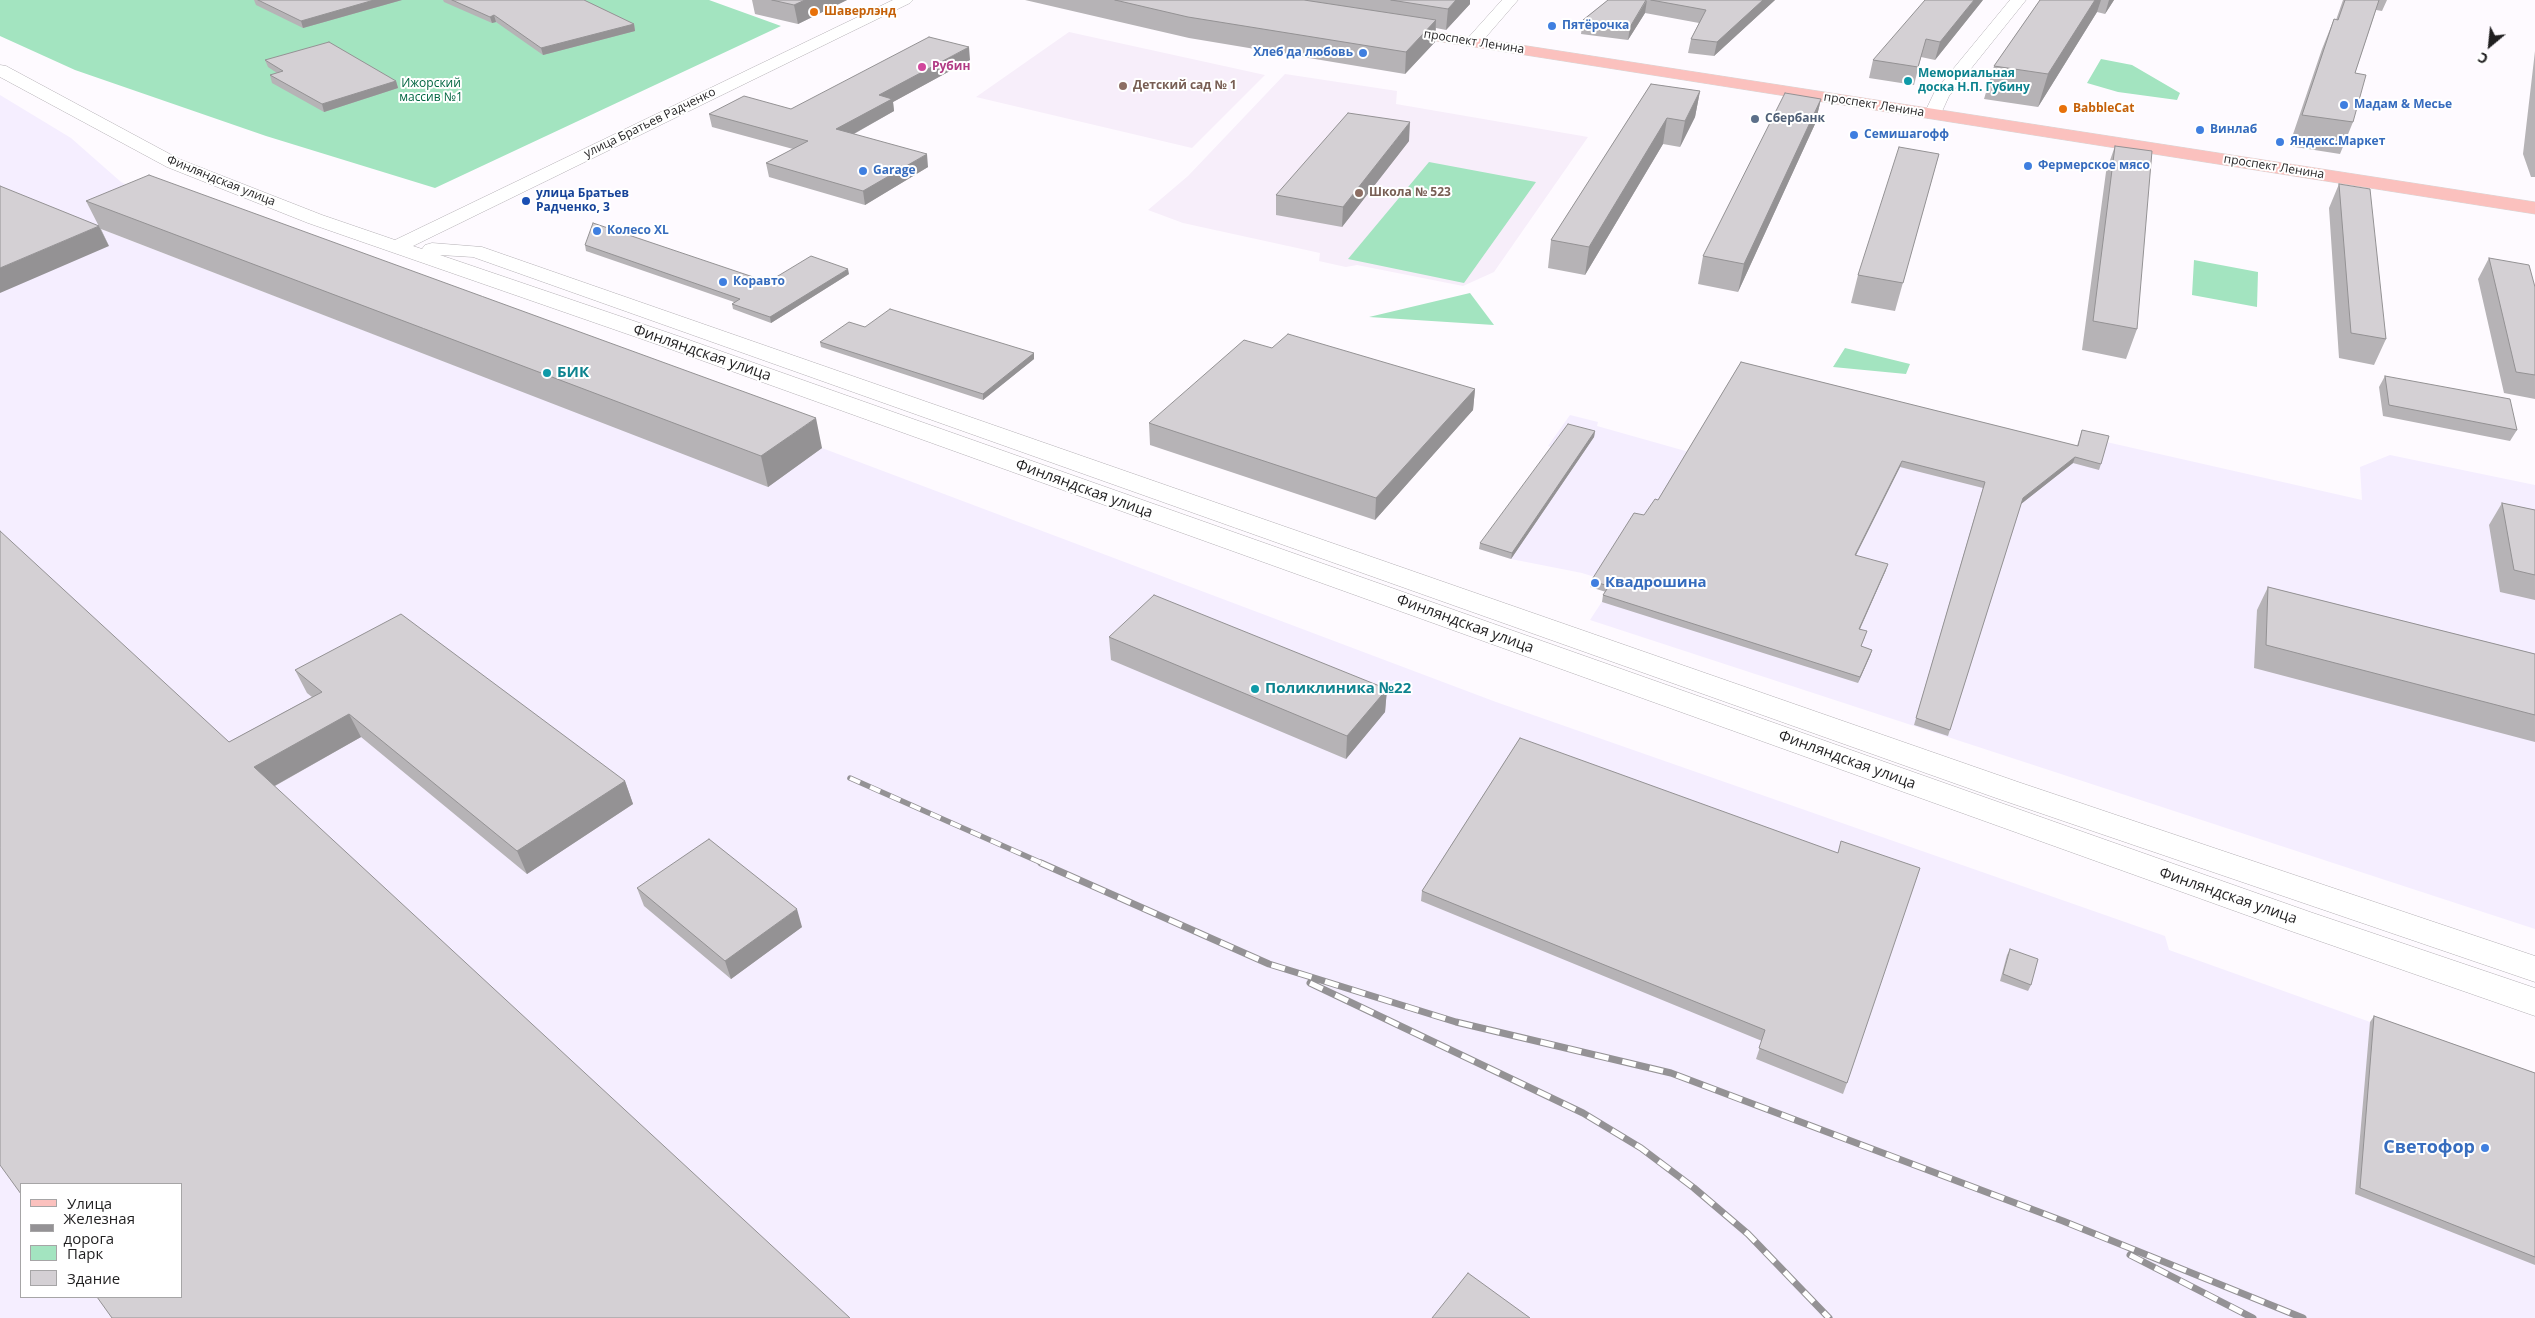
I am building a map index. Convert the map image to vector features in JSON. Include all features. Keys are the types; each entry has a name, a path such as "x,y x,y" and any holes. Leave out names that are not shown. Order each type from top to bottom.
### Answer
{"main road":[{"name":"проспект Ленина","path":"1388,24 1935,109 2535,208"},
{"name":"проспект Ленина","path":"1935,109 2535,196"}],"street":[{"name":"улица Братьев Радченко","path":"396,247 905,0"},
{"path":"1477,38 1510,0"},
{"path":"1935,109 1941,95 2018,0"},
{"name":"Финляндская улица","path":"0,70 200,175 315,220 704,354 2290,918 2535,1002"},
{"name":"Финляндская улица","path":"396,247 475,251 2016,793 2535,969"}],"shaded area":[{"name":"Детский сад № 1","path":"1069,32 1265,75 1192,148 976,97"},
{"name":"Школа № 523","path":"1285,74 1397,91 1396,104 1588,137 1494,272 1463,286 1357,265 1346,267 1319,261 1320,253 1183,223 1148,210 1188,176"},
{"path":"0,95 71,138 121,182 161,202 101,229 768,486 822,448 1496,702 2165,936 2169,950 2535,1081 2535,1318 0,1318"},
{"path":"1570,415 1598,422 1597,426 1689,452 2076,451 2080,436 2362,500 2360,467 2390,455 2535,485 2535,929 1590,620 1614,583 1582,573 1511,559 1479,549 1554,448 1548,446"}],"green space":[{"name":"Ижорский массив №1","path":"0,0 709,0 781,26 435,188 266,136 75,70 0,36"},
{"path":"2101,59 2132,65 2180,93 2177,100 2118,92 2087,83"},
{"path":"1429,162 1536,182 1464,283 1348,259"},
{"path":"2194,260 2258,272 2257,307 2192,295"},
{"path":"1470,293 1494,325 1369,317"},
{"path":"1845,348 1910,364 1906,374 1833,367"}],"building":[{"path":"258,0 374,0 301,21"},
{"path":"452,0 584,0 634,24 541,48 494,15 490,17"},
{"path":"772,0 805,0 794,5"},
{"path":"1115,0 1304,0 1436,20 1406,52 1188,17"},
{"path":"1391,0 1456,0 1448,9"},
{"path":"1608,0 1646,0 1630,27 1583,20"},
{"path":"1651,0 1763,0 1717,42 1691,39 1706,10"},
{"path":"1925,0 1974,0 1940,42 1926,39 1918,67 1873,60"},
{"path":"2040,0 2095,0 2048,74 1994,66"},
{"path":"2345,0 2379,0 2355,73 2366,75 2353,122 2302,115 2334,19 2338,20"},
{"path":"929,37 969,47 879,95 892,99 836,129 927,154 863,191 766,163 808,141 709,114 744,96 791,109"},
{"path":"329,42 396,81 322,104 270,75 283,71 265,60"},
{"path":"1651,84 1700,91 1685,121 1667,118 1589,247 1551,240"},
{"path":"1785,93 1821,99 1744,264 1703,256"},
{"path":"1348,113 1410,122 1343,207 1276,195"},
{"path":"2115,146 2152,151 2137,329 2093,321"},
{"path":"1899,147 1939,154 1903,283 1858,275"},
{"path":"149,175 816,418 761,456 86,201"},
{"path":"2339,184 2370,189 2386,339 2351,333"},
{"path":"0,186 99,226 0,268"},
{"path":"593,223 768,282 811,256 848,269 770,317 732,304 740,299 585,245"},
{"path":"2489,258 2529,265 2535,287 2535,375 2516,372"},
{"path":"890,309 1034,353 983,394 820,342 849,322 865,327"},
{"path":"1288,334 1475,389 1376,498 1149,423 1244,340 1272,348"},
{"path":"1741,362 2078,446 2082,430 2109,436 2101,464 2075,457 2023,498 1950,730 1916,718 1985,482 1902,461 1855,555 1888,564 1859,629 1867,631 1861,646 1872,650 1860,677 1603,595 1609,586 1591,581 1634,513 1644,515 1655,499 1658,500"},
{"path":"2385,376 2510,399 2517,430 2389,405"},
{"path":"1568,424 1595,431 1512,553 1480,543"},
{"path":"2502,503 2535,510 2535,575 2514,570"},
{"path":"0,531 229,742 322,692 295,670 401,614 625,781 517,851 349,714 254,767 850,1318 112,1318 98,1298 182,1298 182,1183 20,1183 20,1193 0,1165"},
{"path":"2268,587 2535,654 2535,715 2266,645"},
{"path":"1154,595 1387,689 1347,736 1109,637"},
{"path":"1520,738 1838,853 1841,841 1920,868 1847,1083 1759,1048 1765,1030 1422,891"},
{"path":"709,839 797,909 725,961 637,888"},
{"path":"2010,949 2038,959 2031,985 2003,974"},
{"path":"2374,1016 2535,1073 2535,1257 2360,1188"},
{"path":"1468,1273 1530,1318 1432,1318"}],"railway":[{"path":"850,778 1044,864"},
{"path":"1041,863 1269,964 1456,1022 1671,1073 2063,1221 2303,1318"},
{"path":"1310,983 1583,1113 1641,1148 1694,1188 1748,1234 1829,1318"},
{"path":"2130,1255 2253,1318"}],"place":[{"name":"Шаверлэнд","path":"814,12"},
{"name":"Пятёрочка","path":"1552,26"},
{"name":"Хлеб да любовь","path":"1363,53"},
{"name":"Рубин","path":"922,67"},
{"name":"Мемориальная доска Н.П. Губину","path":"1908,81"},
{"name":"Детский сад № 1","path":"1123,86"},
{"name":"Мадам & Месье","path":"2344,105"},
{"name":"BabbleCat","path":"2063,109"},
{"name":"Сбербанк","path":"1755,119"},
{"name":"Винлаб","path":"2200,130"},
{"name":"Семишагофф","path":"1854,135"},
{"name":"Яндекс.Маркет","path":"2280,142"},
{"name":"Фермерское мясо","path":"2028,166"},
{"name":"Garage","path":"863,171"},
{"name":"Школа № 523","path":"1359,193"},
{"name":"улица Братьев Радченко, 3","path":"526,201"},
{"name":"Колесо XL","path":"597,231"},
{"name":"Коравто","path":"723,282"},
{"name":"БИК","path":"547,373"},
{"name":"Квадрошина","path":"1595,583"},
{"name":"Поликлиника №22","path":"1255,689"},
{"name":"Светофор","path":"2485,1148"}]}
